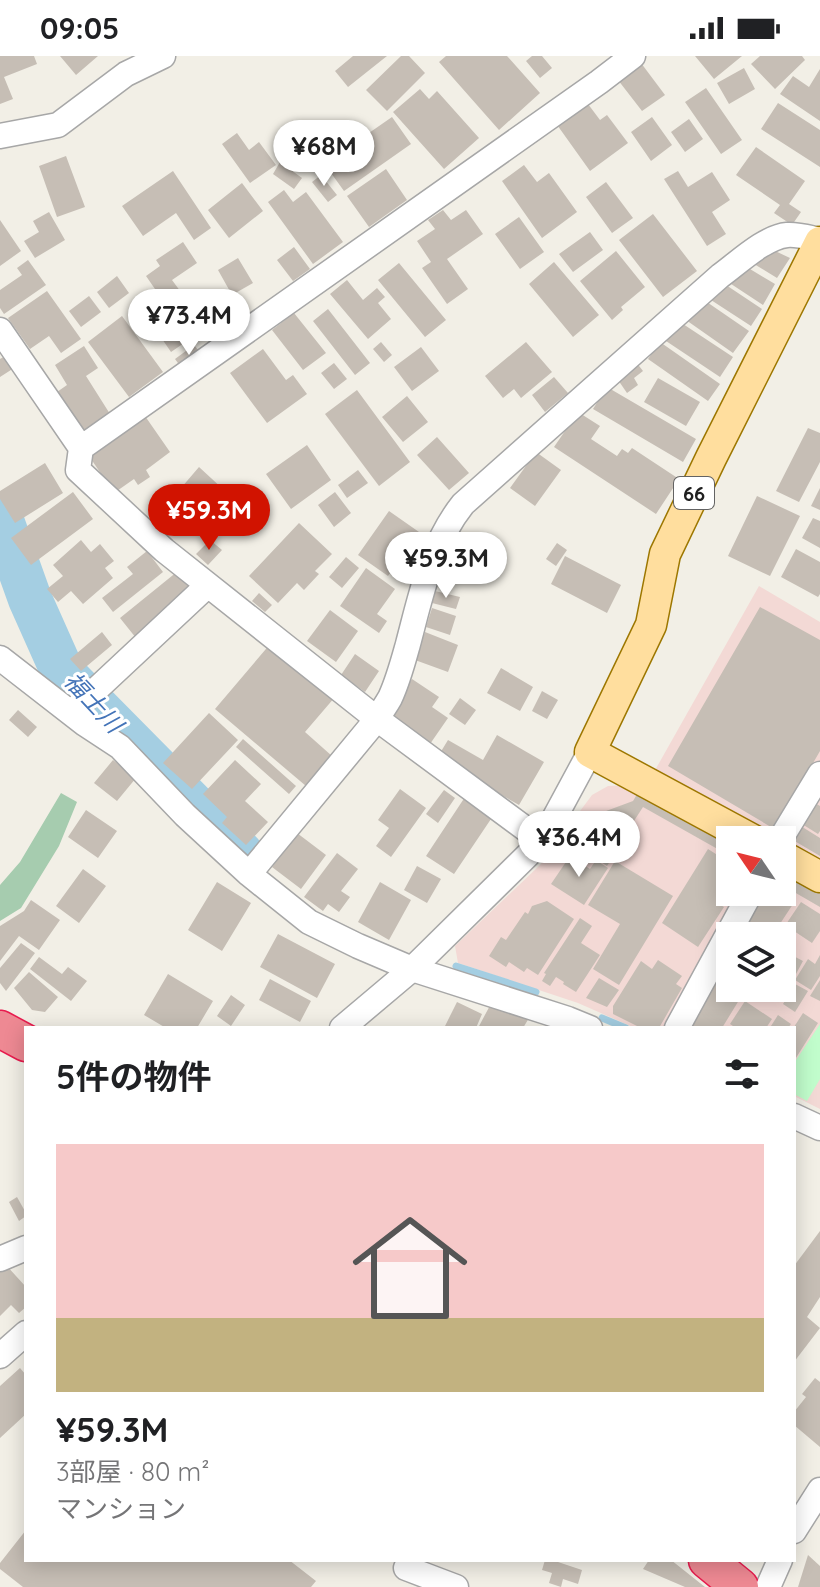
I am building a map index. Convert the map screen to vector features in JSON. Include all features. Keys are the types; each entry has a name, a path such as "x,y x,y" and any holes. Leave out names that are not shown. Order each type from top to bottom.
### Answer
{"highway":[{"path":"0,1029 24,1042"},
{"path":"709,1562 740,1587"}],"main road":[{"name":"66","path":"590,752 651,625 665,554 820,241"},
{"path":"590,752 727,826"},
{"path":"796,864 820,877"}],"street":[{"path":"0,136 58,125 126,74 163,56"},
{"path":"81,448 633,56"},
{"path":"249,874 377,719 390,698 426,575 438,544 463,504 720,276 764,243 790,234 820,241"},
{"path":"0,330 81,448 78,470 164,550 377,719 542,841"},
{"path":"72,713 208,585"},
{"path":"0,658 120,747 185,815 249,874 309,922 412,969 585,1026"},
{"path":"344,1026 412,969 542,841 590,752"},
{"path":"788,826 820,774"},
{"path":"678,1026 743,906"},
{"path":"796,1117 820,1128"},
{"path":"0,1356 24,1335"},
{"path":"796,1528 820,1490"},
{"path":"768,1587 779,1562"},
{"path":"405,1572 456,1587"}],"shaded area":[{"path":"759,586 820,622 820,863 796,850 796,826 753,826 654,772"},
{"path":"632,785 716,832 716,906 796,906 796,874 820,888 820,1109 796,1097 796,1026 630,1026 578,1003 458,963 455,946 540,865 592,795 608,786"}],"green space":[{"path":"61,793 77,802 59,846 21,908 0,921 0,885 20,862"},
{"path":"820,1024 820,1079 807,1101 796,1095 796,1060"}],"building":[{"path":"0,56 34,56 37,64 4,77 13,99 0,104"},
{"path":"60,56 98,56 76,75"},
{"path":"353,56 387,56 348,87 335,71"},
{"path":"401,56 409,56 425,73 387,111 366,90"},
{"path":"446,56 507,56 540,93 499,130 439,62"},
{"path":"532,56 542,56 552,68 540,78 526,61"},
{"path":"695,56 742,56 714,79"},
{"path":"760,56 802,56 805,60 775,89 751,64"},
{"path":"641,63 665,95 642,111 618,80"},
{"path":"744,68 755,89 729,104 717,83"},
{"path":"820,69 820,121 780,94 793,76 809,87"},
{"path":"706,88 742,140 721,154 685,102"},
{"path":"420,89 429,99 437,91 479,138 444,169 393,112"},
{"path":"585,100 600,120 607,115 628,143 590,171 555,122"},
{"path":"778,103 820,130 820,167 761,129"},
{"path":"392,117 411,144 344,191 326,166 343,154 337,147 352,136 356,142"},
{"path":"652,117 672,145 651,161 631,132"},
{"path":"689,119 703,139 685,152 671,132"},
{"path":"237,133 249,150 259,142 276,165 250,183 222,144"},
{"path":"756,147 805,181 789,204 801,212 792,225 774,213 780,205 736,175"},
{"path":"66,156 85,207 57,217 39,166"},
{"path":"280,162 302,178 294,189 273,174"},
{"path":"524,165 537,182 549,173 577,212 542,238 502,181"},
{"path":"386,169 407,200 369,227 347,196"},
{"path":"173,171 211,228 194,240 176,213 143,236 122,206"},
{"path":"678,171 688,187 712,172 730,200 712,212 726,234 707,246 664,179"},
{"path":"321,175 337,195 328,202 312,182"},
{"path":"606,182 633,218 612,233 586,197"},
{"path":"242,183 263,211 229,238 208,210"},
{"path":"284,190 293,202 306,192 343,242 313,264 268,202"},
{"path":"443,210 451,220 466,210 483,234 447,259 468,289 447,304 422,268 431,262 417,241 435,229 428,220"},
{"path":"49,212 65,240 35,258 24,241 39,232 33,221"},
{"path":"653,214 697,271 663,297 619,240"},
{"path":"519,217 544,252 520,269 495,234"},
{"path":"0,220 21,251 0,266"},
{"path":"590,232 603,250 573,272 559,254"},
{"path":"183,242 197,263 172,280 186,299 180,303 200,332 171,352 147,317 155,312 144,297 155,289 146,276 160,266 156,260"},
{"path":"294,247 310,269 293,281 277,260"},
{"path":"773,250 790,258 777,278 754,264"},
{"path":"616,251 645,287 621,307 623,310 612,320 580,281"},
{"path":"238,258 253,283 232,295 218,270"},
{"path":"28,260 46,285 4,314 0,308 0,290 22,275 17,268"},
{"path":"554,262 599,315 573,337 529,284"},
{"path":"399,263 446,320 425,337 378,280"},
{"path":"745,266 775,284 763,305 725,280"},
{"path":"117,276 129,293 109,308 97,292"},
{"path":"347,280 363,300 377,288 385,297 378,303 391,319 368,339 330,294"},
{"path":"723,283 762,309 751,326 711,300"},
{"path":"47,291 81,339 61,353 49,336 30,349 8,318"},
{"path":"89,296 101,312 81,327 69,311"},
{"path":"701,298 749,331 733,353 686,320"},
{"path":"328,309 370,363 355,375 313,321"},
{"path":"294,313 326,353 303,370 272,330"},
{"path":"122,316 163,372 129,397 88,342"},
{"path":"683,324 733,357 720,377 666,341"},
{"path":"381,342 392,355 384,362 373,349"},
{"path":"526,342 552,372 521,398 514,389 503,398 485,376"},
{"path":"660,342 720,384 708,401 648,359"},
{"path":"194,345 203,356 183,370 175,359"},
{"path":"84,346 98,368 86,376 110,414 82,432 57,392 67,385 55,365"},
{"path":"421,347 439,371 412,391 394,367"},
{"path":"263,349 286,380 293,375 307,394 267,423 230,373"},
{"path":"7,355 14,368 0,377 0,359"},
{"path":"636,362 643,371 634,378 638,385 627,393 616,377"},
{"path":"334,363 347,379 334,389 321,373"},
{"path":"554,377 568,393 545,412 532,395"},
{"path":"658,378 700,402 686,426 644,402"},
{"path":"607,387 696,439 683,462 593,409"},
{"path":"357,390 410,462 379,486 325,414"},
{"path":"407,396 428,422 403,442 382,417"},
{"path":"578,412 600,426 591,439 617,456 622,449 628,453 632,448 679,479 656,514 554,447"},
{"path":"145,416 170,452 146,470 150,477 138,485 134,479 114,493 89,456"},
{"path":"808,428 820,433 820,462 799,502 776,491"},
{"path":"437,437 469,473 449,490 417,455"},
{"path":"307,445 331,480 291,509 266,474"},
{"path":"536,452 561,470 535,506 510,488"},
{"path":"45,463 63,493 15,523 0,499 0,491"},
{"path":"199,467 224,490 205,510 181,488"},
{"path":"358,470 368,483 347,498 338,485"},
{"path":"820,488 820,510 811,506"},
{"path":"73,492 93,519 31,565 11,538"},
{"path":"335,492 351,513 334,527 318,505"},
{"path":"757,496 800,516 770,576 728,556"},
{"path":"389,511 419,532 388,576 358,555"},
{"path":"813,518 820,521 820,548 802,538"},
{"path":"299,523 332,554 315,571 319,574 304,590 297,583 278,603 249,576"},
{"path":"81,540 91,552 100,544 114,561 105,568 113,578 83,604 71,591 58,602 47,589 63,576 53,565"},
{"path":"210,540 222,550 208,565 196,554"},
{"path":"557,543 567,550 556,566 546,559"},
{"path":"796,549 820,562 818,597 781,577"},
{"path":"147,551 163,572 113,612 102,598 133,574 127,567"},
{"path":"565,556 621,585 607,613 551,584"},
{"path":"346,557 359,568 342,588 329,577"},
{"path":"400,560 423,566 419,582 396,576"},
{"path":"366,568 395,589 377,614 387,621 379,633 340,606"},
{"path":"178,571 194,591 136,638 120,618"},
{"path":"435,591 460,597 456,609 432,603"},
{"path":"259,593 272,605 265,612 252,601"},
{"path":"760,607 820,640 820,751 783,815 820,838 820,856 796,842 796,826 769,826 668,766"},
{"path":"432,608 456,616 450,635 426,627"},
{"path":"330,610 358,631 336,662 307,641"},
{"path":"102,632 112,645 81,671 70,659"},
{"path":"425,632 458,645 448,672 415,660"},
{"path":"271,643 335,697 305,732 332,756 306,786 215,709"},
{"path":"355,654 379,671 365,692 341,675"},
{"path":"501,668 533,687 520,711 487,693"},
{"path":"412,679 439,697 432,707 448,718 430,744 387,715"},
{"path":"542,691 558,700 547,719 532,711"},
{"path":"460,698 476,710 465,725 449,714"},
{"path":"18,710 37,727 28,737 9,720"},
{"path":"209,713 238,740 192,789 163,763"},
{"path":"497,735 544,762 519,805 437,758 448,740 483,760"},
{"path":"243,739 296,786 289,794 236,747"},
{"path":"113,760 136,778 117,801 94,783"},
{"path":"235,760 261,784 245,801 268,822 246,845 222,823 227,817 203,794"},
{"path":"400,789 426,808 391,857 376,846 389,828 378,820"},
{"path":"444,790 455,798 438,823 426,814"},
{"path":"639,791 716,834 716,848 643,807 623,838 590,817 633,801"},
{"path":"465,797 493,816 454,874 426,856"},
{"path":"815,803 820,806 818,834 802,824"},
{"path":"86,810 117,831 98,858 68,837"},
{"path":"595,823 623,841 607,866 575,845 586,827 591,830"},
{"path":"297,833 326,855 301,889 272,867"},
{"path":"708,849 716,854 716,906 724,907 698,947 662,923"},
{"path":"337,853 358,869 341,891 350,897 339,912 328,904 323,911 304,897"},
{"path":"570,856 590,869 596,860 608,868 584,905 551,884"},
{"path":"615,861 673,896 619,985 593,969 620,924 588,905"},
{"path":"417,866 441,879 427,903 404,890"},
{"path":"83,869 106,886 79,923 56,906"},
{"path":"796,880 820,893 820,907 796,893"},
{"path":"217,882 251,903 222,951 188,930"},
{"path":"380,882 411,900 389,940 358,922"},
{"path":"31,900 60,920 39,950 19,936 0,961 0,926 24,911"},
{"path":"547,901 574,919 538,975 527,968 524,972 509,962 506,967 489,956 501,937 506,940 525,912 528,914 532,906"},
{"path":"801,902 820,914 820,931 812,943 796,932 796,922 787,922"},
{"path":"757,906 792,906 781,922 747,922"},
{"path":"580,918 592,926 581,943 600,955 576,992 556,977 550,986 542,981 544,973"},
{"path":"278,934 335,964 317,998 260,967"},
{"path":"21,943 35,953 6,991 0,983 0,968"},
{"path":"820,955 820,976 811,990 796,978 808,959 815,964"},
{"path":"39,957 62,974 68,967 87,981 71,1001 30,969"},
{"path":"796,957 803,961 796,974"},
{"path":"658,960 682,976 676,984 682,988 660,1026 637,1026 613,1014 613,1006 641,961 652,969"},
{"path":"29,972 58,997 45,1012 32,1010 14,988"},
{"path":"168,974 213,1001 198,1026 163,1026 144,1015"},
{"path":"599,978 619,990 607,1007 586,998"},
{"path":"270,979 311,1001 300,1022 259,1000"},
{"path":"716,979 716,1002 738,1002 723,1026 687,1026"},
{"path":"820,980 820,1001 810,996"},
{"path":"796,985 808,991 795,1012 783,1004 796,1002"},
{"path":"231,995 245,1005 231,1026 217,1016"},
{"path":"494,998 529,1018 524,1026 479,1026"},
{"path":"457,1002 482,1014 477,1026 445,1026"},
{"path":"744,1002 772,1019 767,1026 730,1024"},
{"path":"803,1013 818,1023 796,1058 796,1026"},
{"path":"778,1015 791,1024 790,1026 771,1026"},
{"path":"17,1197 24,1209 24,1217 19,1221 9,1202"},
{"path":"820,1231 820,1297 807,1317 820,1328 796,1359 796,1263"},
{"path":"6,1265 24,1285 24,1309 19,1313 11,1305 0,1316 0,1268"},
{"path":"20,1368 24,1373 24,1416 0,1438 0,1386"},
{"path":"815,1378 820,1382 820,1447 796,1427 796,1410 806,1397 802,1394"},
{"path":"24,1533 24,1562 292,1562 316,1581 311,1587 23,1587 0,1569 0,1563"},
{"path":"808,1555 820,1566 820,1587 798,1587"},
{"path":"544,1562 558,1562 582,1570 578,1584 563,1579 561,1587 549,1583 552,1573 542,1570"},
{"path":"648,1562 674,1562 705,1587 685,1587 643,1569"}],"waterway":[{"name":"福士川","path":"0,515 30,599 63,673 242,854"},
{"path":"456,966 536,992"},
{"path":"602,1018 621,1026"}]}
